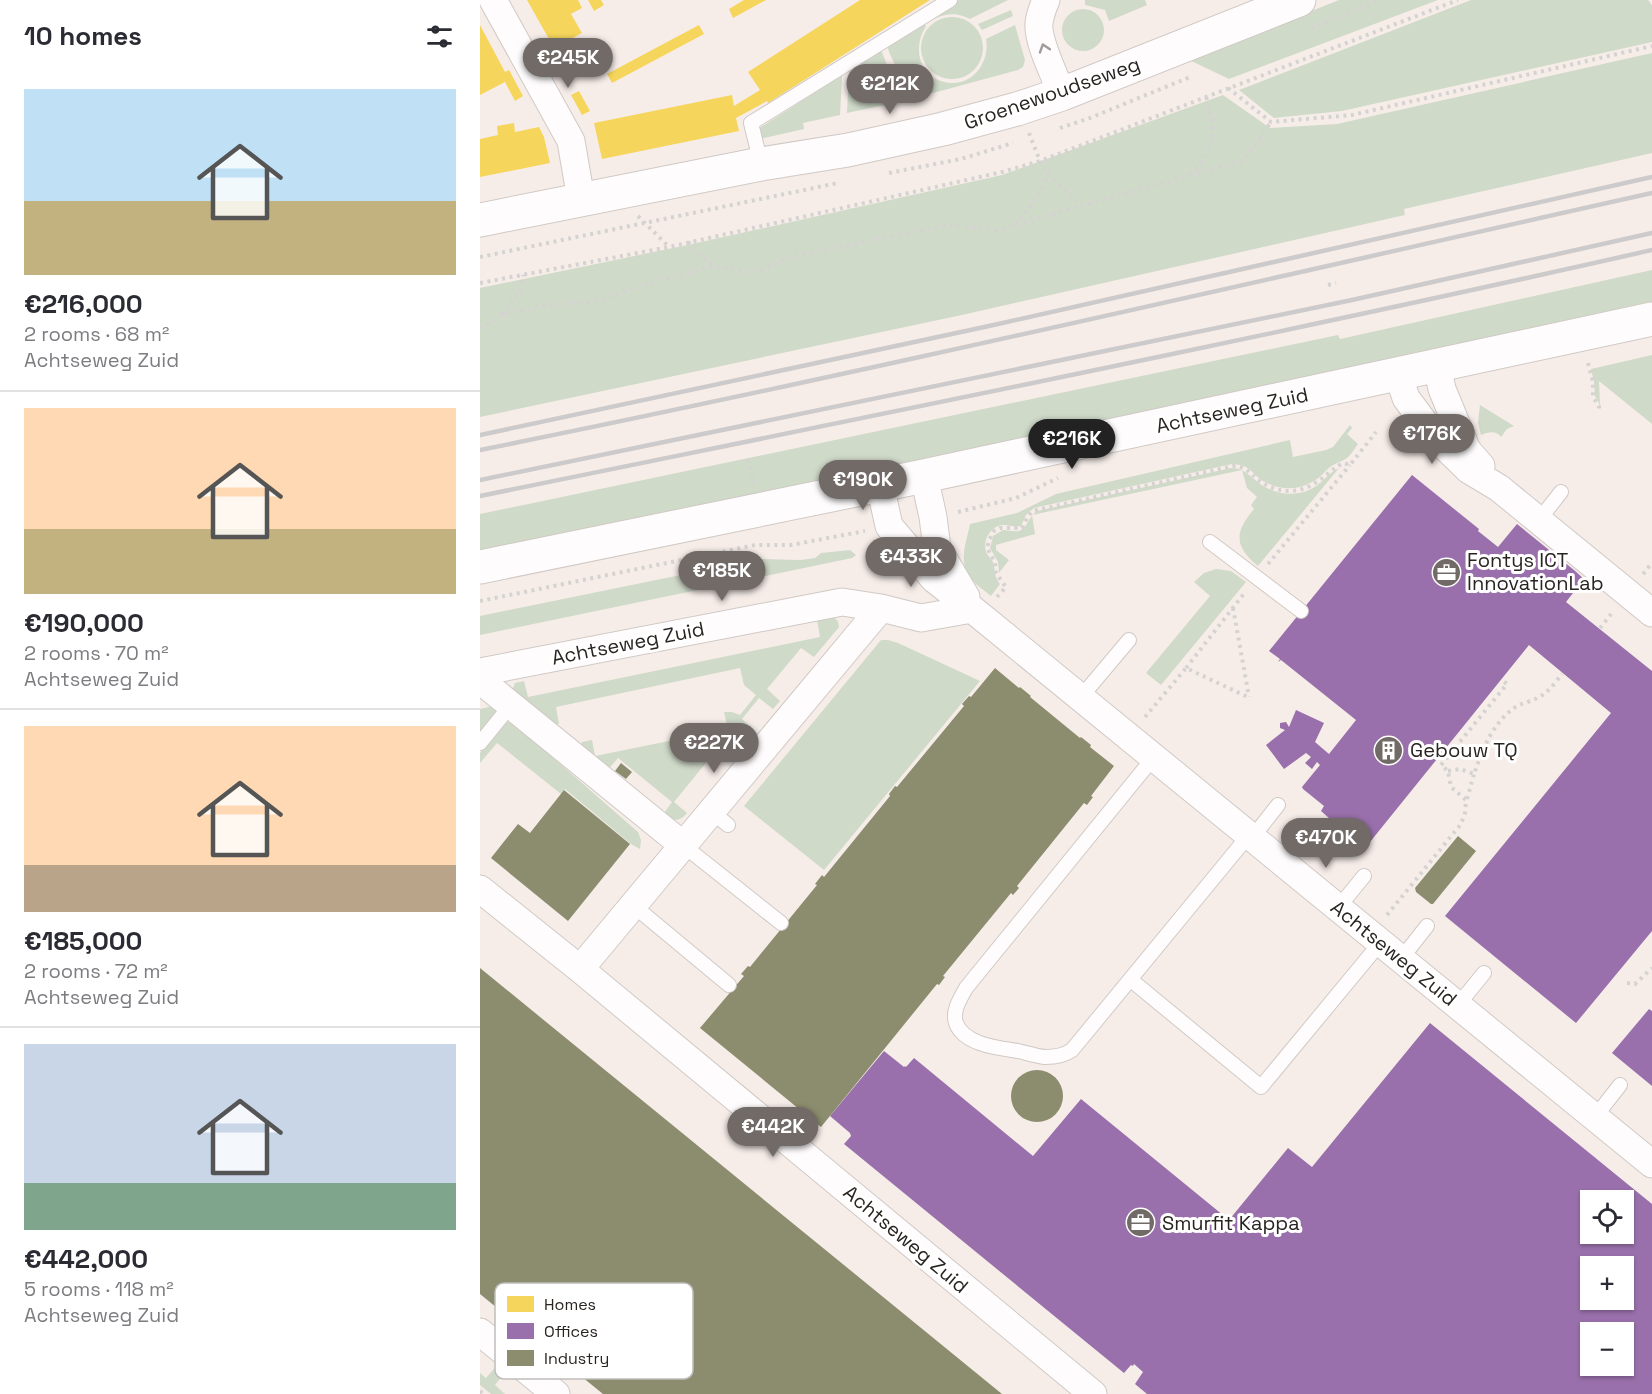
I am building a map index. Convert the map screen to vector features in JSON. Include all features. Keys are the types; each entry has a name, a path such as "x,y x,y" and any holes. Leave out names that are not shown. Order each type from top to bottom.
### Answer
{"street":[{"path":"493,0 571,141 581,199"},
{"path":"1046,0 1039,23 1040,34 1062,94"},
{"name":"Groenewoudseweg","path":"480,220 761,164 848,150 943,129 1062,94 1299,0"},
{"name":"Achtseweg Zuid","path":"480,567 924,476 1652,319"},
{"path":"1437,366 1442,389 1467,450 1499,488"},
{"path":"1398,374 1406,398 1435,437 1469,470 1499,488 1652,613"},
{"name":"Achtseweg Zuid","path":"924,476 937,548 977,613"},
{"name":"Achtseweg Zuid","path":"880,485 889,526 934,579 1651,1162"},
{"name":"Achtseweg Zuid","path":"480,672 842,602 881,608 921,618 977,613"},
{"path":"580,969 684,846 720,818 881,608"},
{"path":"480,680 511,705 567,740 684,846"},
{"name":"Achtseweg Zuid","path":"480,889 580,969 1093,1394"},
{"path":"480,1332 495,1344"},
{"path":"538,1379 556,1394"}],"lane":[{"path":"761,164 751,123 950,0"},
{"path":"535,76 561,61"},
{"path":"1539,520 1561,492"},
{"path":"1210,542 1301,611"},
{"path":"1081,697 1128,640"},
{"path":"480,742 511,705"},
{"path":"1154,758 966,988 956,1008 955,1016 962,1032 983,1045 1047,1057 1067,1054 1278,805"},
{"path":"684,846 781,923"},
{"path":"1338,908 1364,876"},
{"path":"634,906 729,985"},
{"path":"1131,980 1261,1087 1384,945 1427,926"},
{"path":"1458,1005 1484,973"},
{"path":"1595,1117 1620,1085"}],"path":[{"path":"480,283 669,247 990,175 1040,161 1458,0"},
{"path":"1227,88 1271,122 1352,115 1652,46"},
{"path":"1186,177 1202,163 1212,144 1213,125 1206,96"},
{"path":"501,315 546,305 593,302 714,266 753,273 793,256 948,225 996,230 1244,160 1271,122"},
{"path":"1030,137 1048,174 1082,206"},
{"path":"1014,225 1035,202 1048,174"},
{"path":"645,224 669,247"},
{"path":"688,242 714,266"},
{"path":"480,329 501,315 520,291 523,274"},
{"path":"1328,285 1336,283"},
{"path":"1586,356 1593,382 1593,397 1599,406 1599,414"},
{"path":"1128,736 1186,668 1376,432"},
{"path":"748,459 753,479"},
{"path":"977,613 1006,587 998,577 995,562 989,552 990,537 1000,528 1022,528 1028,516 1038,509 1236,466 1247,470 1273,488 1296,491 1315,483 1342,463 1350,465"},
{"path":"1186,668 1250,698 1233,608"},
{"path":"1600,628 1606,620"},
{"path":"1384,945 1461,824 1474,774 1493,730 1506,714 1521,704 1544,694 1562,674"},
{"path":"1466,800 1451,787 1448,771 1441,765 1507,684 1502,680"},
{"path":"1448,771 1460,769 1474,774"},
{"path":"1627,984 1635,984 1652,968"}],"green space":[{"path":"959,0 1008,0 970,19 951,14 932,20 931,18"},
{"path":"1085,0 1145,0 1147,5 1109,21 1105,10 1085,5"},
{"path":"1339,0 1438,0 1229,79 1185,58 1214,50"},
{"path":"1471,0 1648,0 1652,5 1652,42 1342,111 1274,118 1239,90"},
{"path":"1083,9 1098,15 1104,30 1098,45 1083,51 1068,45 1062,30 1068,15"},
{"path":"1011,10 1013,16 982,30 978,24"},
{"path":"946,17 958,17 974,26 981,36 983,48 981,60 974,70 958,79 946,79 935,74 926,65 921,54 921,42 926,31 935,22"},
{"path":"923,23 926,26 919,44 921,62 931,76 940,81 959,83 973,76 983,63 987,47 986,39 1015,25 1025,60 1023,67 922,96 901,74 887,46"},
{"path":"881,50 891,74 913,99 847,113 849,70"},
{"path":"1652,53 1652,153 1404,209 1405,215 962,315 480,417 480,288 692,244 1002,175 1223,95 1270,128 1337,124"},
{"path":"842,75 840,115 803,123 804,129 760,139 758,129"},
{"path":"1652,270 1652,306 480,555 480,514 1338,335 1340,339"},
{"path":"1652,355 1652,424 1599,381 1600,406 1595,396 1591,369"},
{"path":"1480,405 1514,426 1507,429 1501,437 1489,432 1481,435 1478,423"},
{"path":"1350,425 1352,428 1347,434 1358,444 1353,451 1347,458 1306,485 1294,488 1275,486 1263,481 1247,468 1232,464 1034,508 1026,515 1021,526 998,526 986,538 987,554 993,562 1000,584 991,596 974,582 966,570 964,550 970,524 1017,513 1056,494 1290,440 1293,457 1326,450 1333,447"},
{"path":"1231,468 1242,470 1033,515 1037,511"},
{"path":"1339,468 1258,566 1241,545 1240,532 1254,509 1251,505 1257,497 1247,488 1242,470 1270,490 1290,494 1313,488"},
{"path":"1032,516 1035,534 996,545 996,550 1009,560 999,573 998,562 990,548 993,536 1003,530 1022,530"},
{"path":"850,550 856,555 852,558 480,635 480,616 759,559 801,560 815,558 821,553"},
{"path":"1216,569 1231,571 1246,582 1161,685 1146,673 1210,596 1194,582 1204,573"},
{"path":"831,617 836,619 839,627 814,657 801,648 767,689 780,701 773,709 759,698 742,719 755,731 745,743 731,732 674,802 687,813 678,819 662,816 672,802 618,758 607,771 581,745 582,742 592,740 595,756 728,729 724,712 740,715 756,695 744,685 740,668 556,707 559,724 552,724 512,691 515,683 524,681 528,697 820,637 817,620"},
{"path":"881,640 898,643 980,681 824,870 744,806"},
{"path":"493,706 495,717 480,735 480,709"},
{"path":"511,721 638,832 641,840 640,849 565,789 561,794 497,743 480,763 480,753 504,724"},
{"path":"495,1368 495,1379 500,1379 495,1385 505,1394 491,1394 480,1385 480,1373 486,1378"}],"building: Homes":[{"path":"527,0 578,0 582,8 571,14 582,33 554,48"},
{"path":"588,0 601,0 604,5 594,11"},
{"path":"744,0 766,0 733,18 729,9"},
{"path":"860,0 930,0 768,103 767,101 736,118 739,131 602,159 594,123 732,95 734,106 760,90 748,72"},
{"path":"480,25 505,72 509,70 523,96 515,101 505,82 480,95"},
{"path":"699,25 704,34 612,83 607,74"},
{"path":"579,91 590,111 582,115 571,95"},
{"path":"514,123 515,132 539,127 544,137 550,163 480,177 480,139 498,135 497,126"}],"building: Offices":[{"name":"Gebouw TQ","path":"1412,475 1498,547 1517,524 1574,570 1584,579 1566,602 1652,671 1652,931 1576,1023 1445,916 1611,713 1529,645 1370,842 1357,833 1353,837 1347,834 1321,811 1324,806 1303,789 1302,787 1320,765 1317,762 1312,769 1305,763 1311,757 1306,753 1284,769 1266,745 1285,730 1280,728 1280,723 1286,722 1289,727 1296,710 1324,723 1315,742 1329,754 1356,720 1281,660 1278,662 1280,659 1269,651"},
{"path":"1649,1009 1652,1011 1652,1086 1612,1053"},
{"path":"1430,1023 1652,1204 1652,1394 1147,1394 1135,1384 1143,1372 1134,1364 1124,1373 844,1144 851,1136 850,1133 830,1116 884,1051 904,1067 914,1058 1033,1156 1081,1099 1229,1220 1288,1148 1312,1167"}],"building: Industry":[{"path":"995,668 1114,766 1091,796 1093,797 1087,805 1084,803 1017,886 1019,888 1013,895 1011,893 943,976 945,977 939,985 937,984 821,1127 700,1028 744,976 741,974 748,966 750,967 817,885 815,884 822,875 824,877 890,796 895,786 897,787 964,706 962,704 969,696 971,697"},
{"path":"621,763 632,772 626,779 615,771"},
{"path":"564,790 630,844 568,921 491,858 518,824 530,833"},
{"path":"1458,836 1476,851 1431,904 1416,892 1415,888"},
{"path":"480,968 1002,1394 603,1394 585,1379 693,1379 693,1283 495,1283 495,1306 480,1294"},
{"path":"1037,1070 1047,1072 1055,1078 1061,1086 1063,1096 1061,1106 1055,1114 1047,1120 1037,1122 1027,1120 1019,1114 1013,1106 1011,1096 1013,1086 1019,1078 1027,1072"}],"railway":[{"path":"480,435 989,326 1652,177"},
{"path":"480,450 920,357 1652,193"},
{"path":"480,480 1352,300 1652,233"},
{"path":"480,496 1213,345 1652,250"}],"place":[{"name":"Fontys ICT InnovationLab","path":"1446,572"},
{"name":"Gebouw TQ","path":"1389,750"},
{"name":"Smurfit Kappa","path":"1141,1223"}]}
